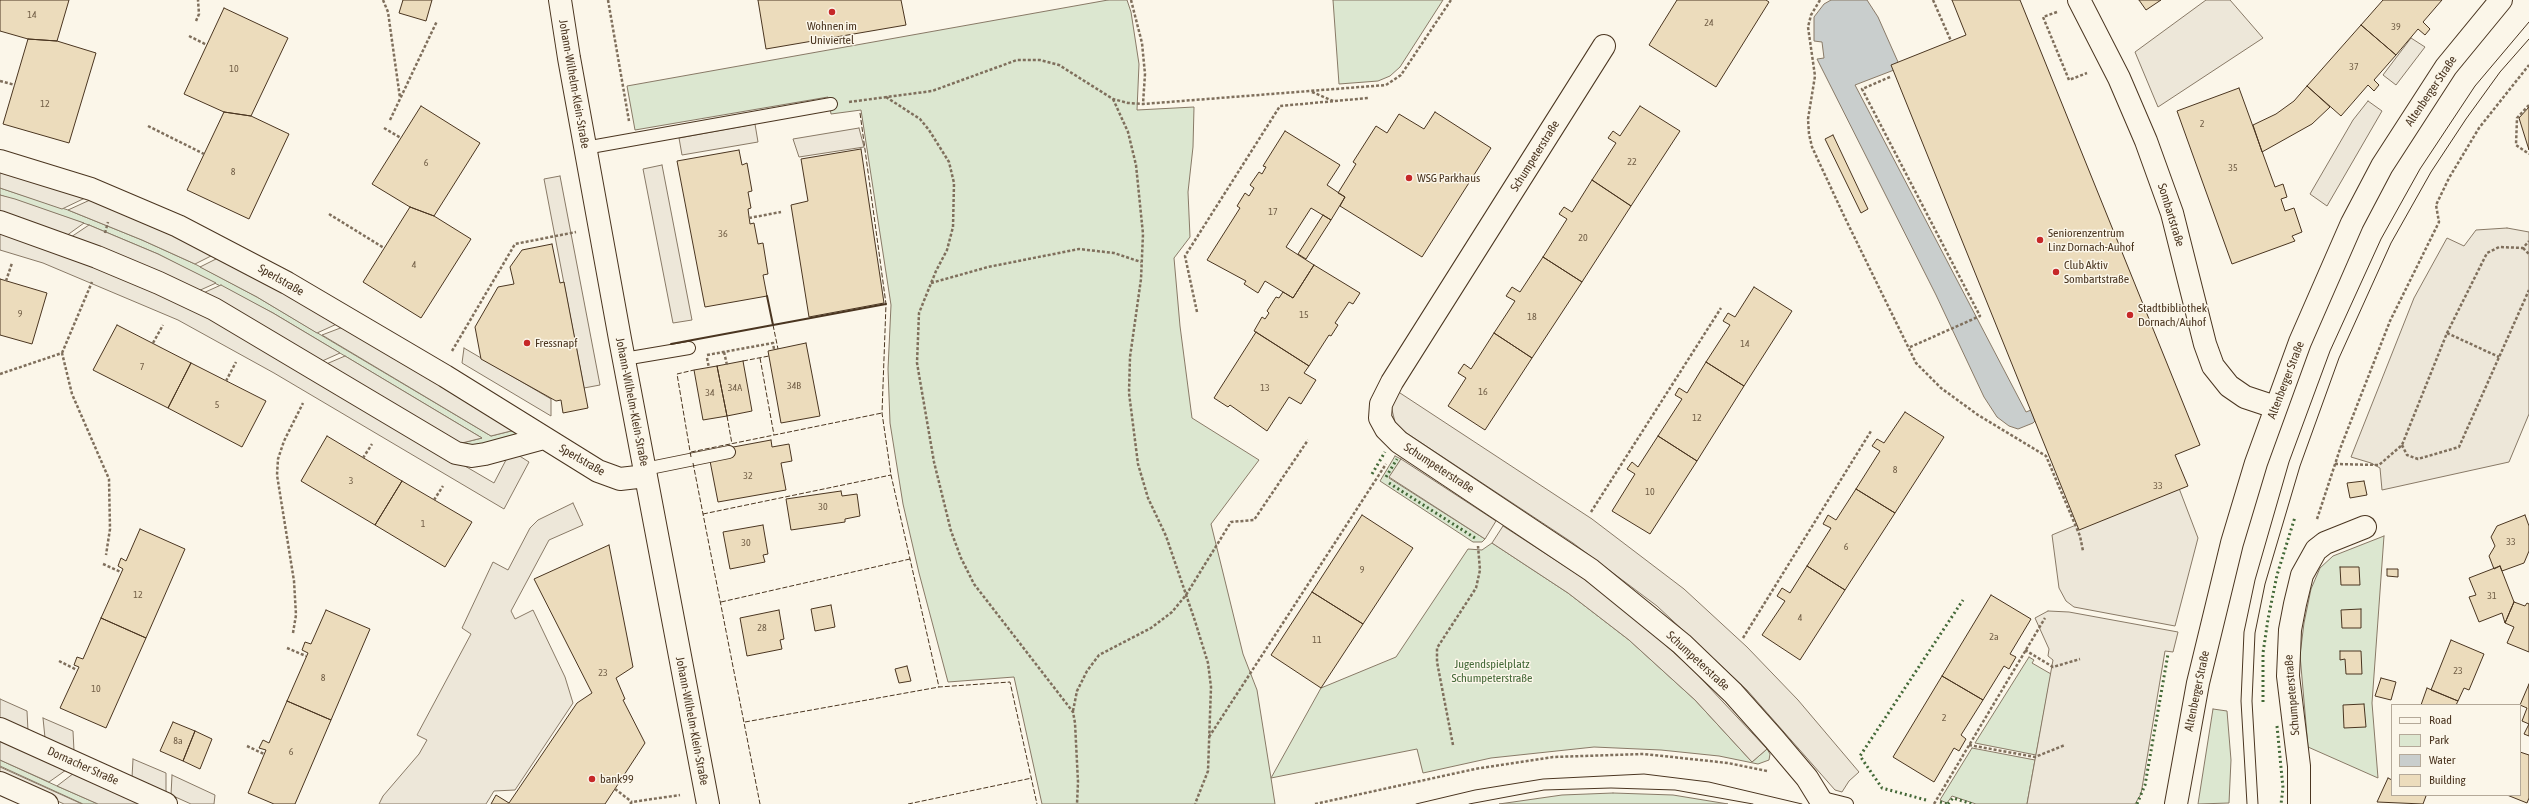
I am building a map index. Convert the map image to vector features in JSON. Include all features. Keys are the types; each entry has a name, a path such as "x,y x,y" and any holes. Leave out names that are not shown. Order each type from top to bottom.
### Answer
{"street":[{"name":"Johann-Wilhelm-Klein-Straße","path":"560,0 585,148 708,804"},
{"name":"Sombartstraße","path":"2079,0 2119,78 2146,141 2172,213 2191,281 2205,344 2213,366 2229,386 2245,397 2276,407"},
{"name":"Altenberger Straße","path":"2176,804 2191,714 2221,585 2245,498 2276,407 2324,286 2367,192 2446,67 2501,0"},
{"name":"Schumpeterstraße","path":"1604,46 1392,382 1381,404 1380,418 1386,430 1399,442 1585,566 1640,608 1733,693 1807,778 1821,801"},
{"name":"Sperlstraße","path":"0,161 46,174 104,194 178,226 236,254 419,361 608,476 631,479 645,473"},
{"path":"0,222 97,257 159,283 214,309 456,453 472,456 485,454 544,438"},
{"name":"Schumpeterstraße","path":"2299,804 2299,766 2288,676 2288,653 2290,630 2302,575 2316,550 2325,543 2365,527"},
{"name":"Dornacher Straße","path":"0,729 166,804"},
{"path":"0,783 47,804"}],"lane":[{"path":"585,148 831,104"},
{"path":"624,359 689,348"},
{"path":"645,473 729,452"},
{"path":"1821,801 1847,804"}],"path":[{"path":"196,21 199,14 198,0"},
{"path":"383,0 388,12 400,98"},
{"path":"608,0 633,139"},
{"path":"1131,0 1142,43 1145,74 1143,104"},
{"path":"831,104 932,91 1017,60 1040,60 1066,68 1113,99 1143,104 1386,86 1401,75 1451,0"},
{"path":"1820,0 1811,15 1808,27 1815,76 1808,119 1812,147 1916,363 1941,388 1978,415 2046,456 2080,536 2083,551"},
{"path":"1933,0 1951,41"},
{"path":"2058,12 2043,17 2069,80 2090,72"},
{"path":"390,120 437,21"},
{"path":"190,36 207,45"},
{"path":"2316,550 2312,542 2312,532 2335,464 2393,314 2439,222 2436,205 2449,178 2479,128 2529,65"},
{"path":"1890,77 1862,89 1980,316 1908,348"},
{"path":"0,81 15,85"},
{"path":"1311,92 1333,102"},
{"path":"886,97 920,119 929,130 949,162 954,183 953,227 947,250 931,283 919,313 917,363 934,462 951,531 974,584 1073,712"},
{"path":"1197,312 1185,256 1280,106 1368,98"},
{"path":"1113,99 1128,132 1136,165 1143,234 1141,279 1130,357 1129,393 1132,428 1138,464 1148,498 1166,536 1186,595 1208,663 1211,687 1207,774 1195,804"},
{"path":"2529,105 2517,118 2516,145 2529,154"},
{"path":"148,126 204,154"},
{"path":"384,128 401,138"},
{"path":"749,218 780,212"},
{"path":"329,214 384,248"},
{"path":"451,353 515,244 577,232"},
{"path":"2523,248 2529,241"},
{"path":"2335,464 2379,465 2402,445 2447,333 2487,253 2500,247 2514,246 2523,248 2529,254"},
{"path":"931,283 988,267 1079,249 1114,253 1141,262"},
{"path":"6,281 12,263"},
{"path":"2402,445 2407,455 2418,459 2459,447 2529,290"},
{"path":"89,292 62,353 72,394 109,479 110,529 106,555"},
{"path":"1591,512 1721,308"},
{"path":"153,344 163,325"},
{"path":"2447,333 2499,357"},
{"path":"700,357 773,343 774,349"},
{"path":"724,352 727,364"},
{"path":"0,374 62,353"},
{"path":"706,356 709,368"},
{"path":"226,381 236,362"},
{"path":"293,633 296,615 294,581 277,475 278,460 284,441 303,403"},
{"path":"1743,638 1871,431"},
{"path":"1077,804 1077,767 1073,712 1077,691 1087,671 1099,655 1151,628 1172,612 1186,595 1231,522 1254,520 1308,440"},
{"path":"1209,737 1399,442"},
{"path":"363,458 372,444"},
{"path":"434,500 443,486"},
{"path":"1453,745 1437,662 1437,648 1476,588 1480,570 1478,546"},
{"path":"103,564 121,572"},
{"path":"1934,804 2045,618"},
{"path":"287,648 306,656"},
{"path":"2025,650 2053,667 2080,659"},
{"path":"59,662 77,670"},
{"path":"1969,745 2035,757 2065,745"},
{"path":"246,746 264,754"},
{"path":"1315,804 1474,768 1575,756 1618,754 1668,756 1728,763 1807,778"},
{"path":"615,789 631,803 680,795"},
{"path":"652,799 653,804"}],"green space":[{"path":"1108,0 1127,0 1131,12 1139,64 1137,110 1194,107 1193,147 1188,192 1190,237 1174,258 1180,326 1192,418 1259,460 1211,524 1243,654 1257,690 1275,804 1042,804 1014,677 948,682 919,573 903,504 890,423 888,369 891,305 861,110 831,114 828,97 635,130 627,86"},
{"path":"1333,0 1443,0 1400,67 1390,76 1378,81 1339,84"},
{"path":"0,188 68,210 142,240 195,264 257,297 491,436 515,430 523,435 465,449 458,444 482,438 273,313 158,254 89,225 0,195"},
{"path":"1395,456 1401,459 1389,478 1485,539 1482,542 1473,542 1380,481"},
{"path":"2384,536 2372,703 2378,778 2308,747 2300,655 2304,623 2311,589 2320,568 2333,556"},
{"name":"Jugendspielplatz Schumpeterstraße","path":"1492,543 1568,593 1629,640 1695,700 1752,762 1767,749 1770,754 1769,760 1758,764 1719,756 1661,750 1594,747 1491,758 1423,773 1417,749 1271,778 1321,688 1396,657 1468,549 1482,550"},
{"path":"2029,657 2034,660 2032,663 2051,674 2036,755 1975,743"},
{"path":"2213,709 2227,711 2231,760 2229,803 2198,804"},
{"path":"1972,748 2035,760 2027,804 1976,804 1952,796 1947,803 1940,800"},
{"path":"0,760 98,804 83,804 0,766"},
{"path":"1613,793 1673,795 1728,804 1499,804 1562,795"}],"shaded area":[{"path":"2206,0 2230,0 2263,38 2158,107 2135,52"},
{"path":"2411,38 2425,47 2396,85 2383,75"},
{"path":"2368,101 2382,111 2327,206 2310,194 2353,120"},
{"path":"755,124 758,142 682,155 679,138"},
{"path":"859,128 864,147 799,157 793,139"},
{"path":"662,165 692,320 673,323 643,169"},
{"path":"0,170 85,198 62,209 0,188"},
{"path":"560,176 600,385 584,388 544,179"},
{"path":"0,195 84,223 66,236 0,213"},
{"path":"90,200 215,254 195,264 142,240 68,210"},
{"path":"89,225 158,254 216,283 196,292 71,237"},
{"path":"0,228 179,299 494,483 507,458 518,455 529,462 504,509 274,373 178,320 43,263 0,250"},
{"path":"2507,228 2529,232 2529,414 2509,462 2382,490 2380,468 2371,463 2351,457 2414,298 2447,238 2464,246 2476,230"},
{"path":"220,257 339,323 317,333 257,297 200,267"},
{"path":"221,285 273,313 340,353 320,362 201,294"},
{"path":"343,327 515,430 491,436 322,335"},
{"path":"464,348 551,399 551,416 462,363"},
{"path":"345,356 482,438 458,444 324,365"},
{"path":"1397,391 1592,519 1684,589 1747,647 1798,700 1859,772 1849,781 1842,792 1835,790 1747,690 1657,606 1573,543 1399,428 1395,422 1391,406"},
{"path":"1401,459 1496,521 1485,539 1389,477"},
{"path":"2177,483 2198,538 2175,626 2074,607 2066,601 2059,588 2052,535"},
{"path":"573,503 583,525 549,540 511,611 515,619 533,610 565,677 573,703 515,790 494,791 486,804 379,804 383,796 419,754 427,740 417,735 471,634 462,628 493,562 508,570 530,528 538,520"},
{"path":"1503,526 1583,578 1650,631 1694,671 1767,749 1752,762 1695,700 1629,640 1568,593 1492,543"},
{"path":"2048,611 2069,612 2178,632 2173,652 2165,651 2141,794 2135,804 2027,804 2053,660 2048,656 2049,649 2035,618"},
{"path":"0,699 27,711 28,731 0,718"},
{"path":"43,718 73,731 74,751 45,738"},
{"path":"0,740 66,770 49,782 0,760"},
{"path":"133,759 166,773 166,793 132,778"},
{"path":"0,767 82,804 64,804 0,775"},
{"path":"74,773 142,804 98,804 57,786"},
{"path":"172,775 215,795 214,804 191,804 171,795"}],"water":[{"path":"1831,0 1867,0 1878,17 1898,62 1894,70 1855,85 2026,412 2031,410 2035,421 2033,423 2018,429 2009,426 1997,417 1984,397 1936,295 1817,59 1824,58 1822,42 1814,41 1814,17 1824,4"}],"building":[{"path":"0,0 69,0 57,41 28,39 0,31"},
{"path":"403,0 432,0 426,21 399,13"},
{"name":"Wohnen im Univiertel","path":"758,0 901,0 906,25 766,49"},
{"path":"1677,0 1766,0 1769,2 1716,87 1649,45"},
{"name":"Seniorenzentrum Linz Dornach-Auhof","path":"1952,0 2020,0 2200,445 2175,455 2188,486 2079,530 1891,65 1966,35"},
{"path":"2139,0 2161,0 2146,10"},
{"path":"2383,0 2442,0 2423,22 2430,29 2425,35 2418,29 2396,55 2361,25"},
{"path":"224,8 288,38 251,116 224,112 184,94"},
{"path":"2361,25 2396,55 2374,80 2379,85 2374,91 2368,85 2341,116 2307,86"},
{"path":"28,39 57,41 96,53 69,143 3,124"},
{"path":"2307,86 2330,107 2312,124 2262,152 2253,125 2276,114 2294,101"},
{"path":"2239,88 2275,187 2283,184 2287,197 2281,199 2285,211 2294,208 2302,232 2292,236 2295,241 2232,264 2177,111"},
{"path":"421,106 480,143 434,216 410,207 372,184"},
{"path":"1640,106 1680,131 1631,206 1592,180 1616,143 1608,138 1613,131 1620,136"},
{"path":"2529,107 2529,150 2519,118"},
{"path":"224,112 251,116 289,134 249,219 187,190"},
{"name":"WSG Parkhaus","path":"1435,112 1491,148 1422,257 1340,206 1345,197 1338,193 1356,164 1353,162 1376,126 1387,133 1399,114 1424,129"},
{"path":"1285,131 1340,165 1327,185 1345,197 1331,220 1311,208 1286,247 1314,265 1293,298 1265,281 1258,293 1244,284 1246,281 1207,260 1240,208 1237,206 1245,193 1249,196 1254,188 1250,185 1259,172 1262,174 1266,167 1263,166"},
{"path":"1833,135 1868,209 1861,213 1825,139"},
{"path":"861,149 884,303 809,317 791,205 808,201 801,159"},
{"path":"739,150 742,165 747,163 752,191 748,192 751,208 748,209 750,224 754,223 758,244 763,243 768,274 763,275 767,296 705,307 677,161"},
{"path":"1592,180 1631,206 1582,282 1543,257 1567,219 1559,214 1564,207 1572,212"},
{"path":"410,207 434,216 471,239 421,318 363,282"},
{"path":"1323,215 1331,220 1306,259 1298,254"},
{"name":"Fressnapf","path":"552,244 560,283 564,282 588,408 563,413 561,400 556,401 481,359 475,327 498,287 514,284 510,267 522,250"},
{"path":"1543,257 1582,282 1532,358 1494,333 1515,301 1506,296 1512,287 1520,292"},
{"path":"1314,265 1360,293 1353,304 1349,302 1335,323 1338,325 1331,336 1329,335 1309,366 1254,331 1262,317 1265,319 1269,313 1267,311 1276,297 1279,298 1283,292 1293,298"},
{"path":"0,279 47,293 32,344 0,335"},
{"path":"1754,287 1792,311 1744,386 1706,362 1730,325 1723,321 1728,313 1735,317"},
{"path":"117,325 191,363 168,408 93,370"},
{"path":"1256,332 1309,366 1304,373 1316,380 1301,404 1289,397 1267,431 1230,405 1228,407 1214,398"},
{"path":"1494,333 1532,358 1485,430 1448,406 1466,378 1458,373 1464,364 1471,369"},
{"path":"806,343 820,416 781,423 768,351"},
{"path":"743,361 752,411 727,416 717,366"},
{"path":"1706,362 1744,386 1697,461 1658,436 1682,399 1675,395 1679,388 1687,393"},
{"path":"191,363 266,401 242,447 168,408"},
{"path":"717,366 727,416 703,420 694,370"},
{"path":"1905,412 1944,437 1895,513 1856,489 1880,451 1872,446 1877,439 1884,443"},
{"path":"327,436 402,481 375,525 301,481"},
{"path":"1658,436 1697,461 1650,534 1612,511 1635,474 1627,469 1632,462 1638,467"},
{"path":"771,440 772,447 789,444 792,461 781,463 786,490 718,502 710,461 728,448"},
{"path":"402,481 472,522 445,567 375,525"},
{"path":"2364,481 2367,495 2350,498 2347,483"},
{"path":"1856,489 1895,513 1845,590 1807,566 1831,528 1823,524 1828,515 1836,520"},
{"path":"841,491 842,496 857,494 860,516 845,519 845,522 791,530 786,499"},
{"path":"1362,515 1413,548 1363,624 1312,592"},
{"path":"2525,515 2529,526 2529,551 2524,563 2502,571 2500,566 2494,569 2489,556 2495,546 2491,537 2497,526"},
{"path":"763,525 768,554 763,555 765,562 730,569 723,532"},
{"path":"140,529 185,549 146,638 101,618 123,569 118,566 121,558 126,561"},
{"path":"609,545 633,667 616,678 625,699 623,700 645,743 605,804 491,804 496,795 509,803 577,703 592,693 534,579"},
{"path":"1807,566 1845,590 1800,660 1762,635 1785,601 1777,596 1782,588 1790,593"},
{"path":"2500,566 2514,602 2505,623 2502,613 2479,622 2469,597 2476,595 2469,578"},
{"path":"2340,567 2359,567 2360,585 2341,585"},
{"path":"2387,569 2398,569 2398,577 2387,576"},
{"path":"1312,592 1363,624 1321,688 1271,655"},
{"path":"1991,595 2031,619 2010,654 2016,657 2009,669 2004,666 1983,700 1942,676"},
{"path":"2514,602 2525,606 2527,603 2529,604 2529,652 2507,643 2514,627 2505,623"},
{"path":"831,605 835,627 815,631 811,609"},
{"path":"2361,609 2361,628 2342,628 2341,610"},
{"path":"326,610 370,629 331,720 287,701 308,653 302,650 305,642 311,644"},
{"path":"779,610 784,639 780,640 782,649 747,656 740,618"},
{"path":"101,618 146,638 106,728 60,708 79,667 74,665 77,657 83,659"},
{"path":"2451,640 2484,654 2469,690 2464,688 2458,701 2431,690"},
{"path":"2340,651 2361,651 2362,674 2346,674 2345,659 2340,660"},
{"path":"907,666 911,681 899,683 895,669"},
{"path":"1942,676 1983,700 1961,735 1966,739 1959,751 1954,748 1934,782 1893,757"},
{"path":"2381,678 2396,682 2391,700 2375,696"},
{"path":"2529,684 2529,724 2522,721 2527,708 2520,704"},
{"path":"2427,688 2458,701 2456,704 2421,704"},
{"path":"287,701 331,720 295,804 274,804 248,793 266,750 259,748 263,740 269,743"},
{"path":"2364,704 2366,727 2344,728 2343,705"},
{"path":"173,722 195,731 183,761 160,751"},
{"path":"2529,724 2529,736 2524,734"},
{"path":"195,731 212,739 200,769 183,761"},
{"path":"2521,752 2529,755 2529,798 2527,803 2510,796 2521,796"},
{"path":"2388,778 2391,780 2391,796 2426,796 2423,804 2377,802"}],"tram line":[{"path":"2247,804 2241,701 2244,632 2255,580 2289,462 2330,351 2381,239 2420,169 2475,86 2529,22"},
{"path":"2258,804 2252,701 2255,633 2265,584 2300,466 2339,358 2391,243 2431,172 2466,119 2500,72 2529,39"},
{"path":"1416,804 1475,790 1543,779 1644,774 1709,782 1802,804"},
{"path":"1469,804 1544,790 1611,788 1675,790 1753,804"}],"hedge":[{"path":"1372,474 1385,452"},
{"path":"1386,477 1397,459"},
{"path":"1389,483 1475,538"},
{"path":"2263,702 2263,653 2268,619 2277,575 2295,517"},
{"path":"1926,800 1882,788 1860,756 1963,600"},
{"path":"2137,804 2145,785 2168,654"},
{"path":"2277,726 2283,788 2281,804"},
{"path":"1948,804 1953,798 1972,804"},
{"path":"1940,802 1947,804"}],"fence":[{"path":"860,113 886,304 882,413 891,475 939,687"},
{"path":"773,325 778,349"},
{"path":"743,361 769,356"},
{"path":"760,358 774,435"},
{"path":"691,457 677,374 694,370"},
{"path":"691,452 882,413"},
{"path":"727,416 732,444"},
{"path":"693,463 760,804"},
{"path":"703,514 891,475"},
{"path":"721,602 910,559"},
{"path":"745,722 939,687 1010,682 1037,804"},
{"path":"908,804 1032,778"}],"wall":[{"path":"767,296 773,325"},
{"path":"671,344 886,304"}],"place":[{"name":"Wohnen im Univiertel","path":"832,12"},
{"name":"WSG Parkhaus","path":"1409,178"},
{"name":"Seniorenzentrum Linz Dornach-Auhof","path":"2040,240"},
{"name":"Club Aktiv Sombartstraße","path":"2056,272"},
{"name":"Stadtbibliothek Dornach/Auhof","path":"2130,315"},
{"name":"Fressnapf","path":"527,343"},
{"name":"bank99","path":"592,779"}]}
